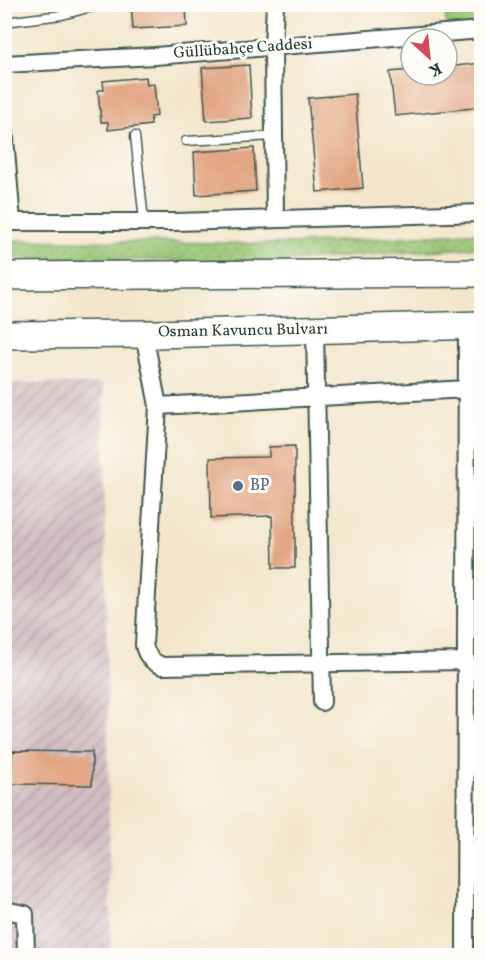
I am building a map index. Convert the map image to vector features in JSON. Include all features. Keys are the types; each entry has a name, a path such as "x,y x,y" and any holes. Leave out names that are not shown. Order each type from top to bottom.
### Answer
{"highway":[{"path":"4,276 482,273"},
{"name":"Osman Kavuncu Bulvarı","path":"4,335 144,334 474,325"}],"street":[{"path":"275,4 273,47 275,219"},
{"name":"Güllübahçe Caddesi","path":"4,64 273,47 482,30"},
{"path":"4,127 8,222 275,219 482,213"},
{"path":"465,956 467,389 474,325"},
{"path":"315,330 322,702"},
{"path":"144,334 158,406 144,645 148,656 162,666 466,661"},
{"path":"158,406 467,389"},
{"path":"4,910 25,914 26,956"}],"lane":[{"path":"4,22 62,15 103,4"},
{"path":"135,136 144,221"},
{"path":"186,141 274,136"}],"shaded area":[{"path":"5,383 103,384 111,955 5,956"}],"green space":[{"path":"444,5 481,5 481,24 447,27"},
{"path":"481,232 481,247 275,262 5,258 5,240 291,244"}],"building":[{"path":"131,4 186,4 187,26 133,29"},
{"path":"482,63 482,107 395,116 390,72 399,71 399,87 459,87 459,66"},
{"path":"249,65 252,118 206,121 202,68"},
{"path":"146,77 147,85 154,84 157,116 151,117 151,125 108,130 108,122 101,122 98,90 104,90 103,81"},
{"path":"355,94 363,188 317,192 308,98"},
{"path":"254,148 256,191 196,195 194,152"},
{"path":"295,446 295,568 273,568 272,516 211,518 210,458 269,457 269,447"},
{"path":"12,751 92,752 92,785 11,784"}],"place":[{"name":"BP","path":"238,486"}]}
